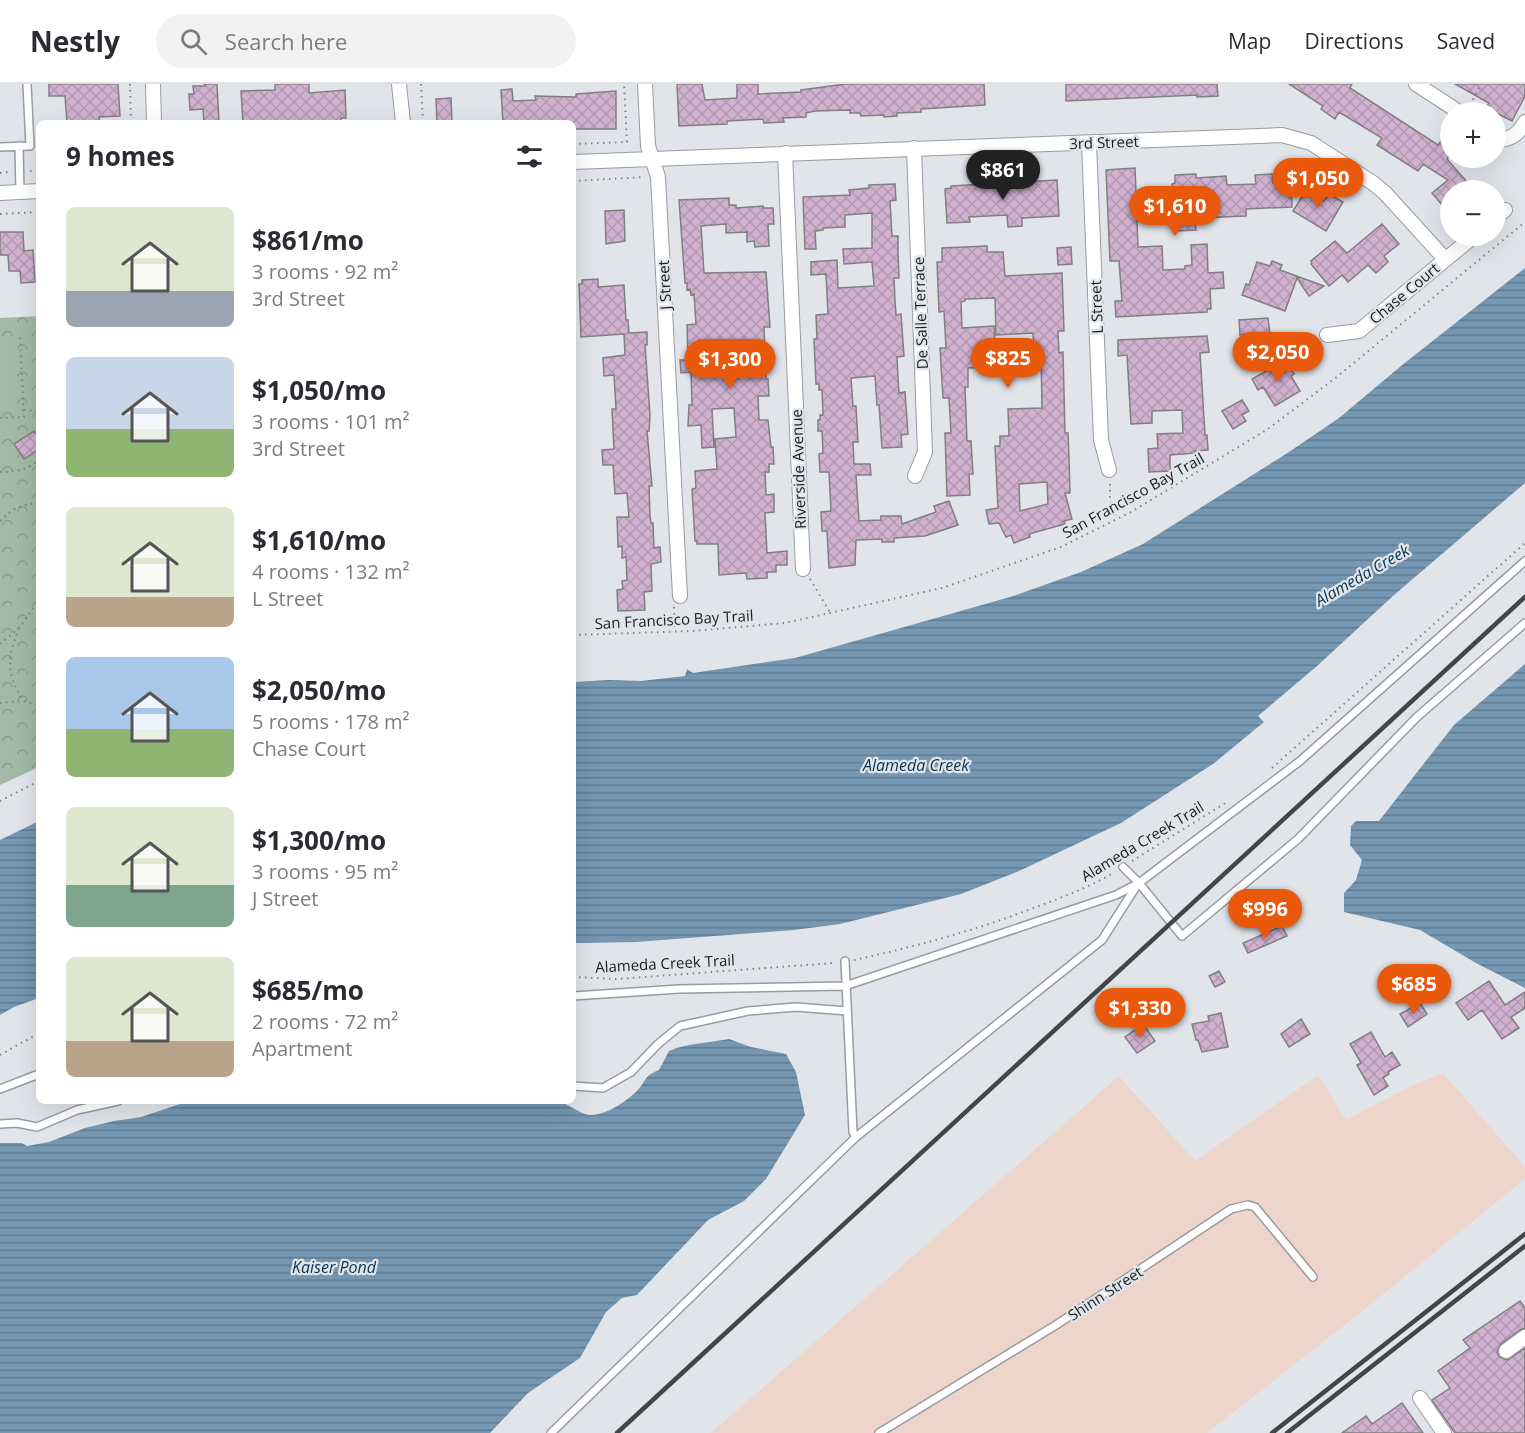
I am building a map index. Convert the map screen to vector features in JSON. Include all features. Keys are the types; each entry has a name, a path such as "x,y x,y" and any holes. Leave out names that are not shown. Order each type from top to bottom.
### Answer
{"street":[{"path":"153,84 154,120"},
{"path":"399,84 403,120"},
{"name":"J Street","path":"645,84 648,146 658,177 680,596"},
{"path":"1416,84 1444,102"},
{"path":"1506,138 1512,138 1525,122"},
{"name":"3rd Street","path":"576,162 1282,135 1311,143 1373,183 1385,193 1445,259"},
{"name":"L Street","path":"1089,143 1101,440 1109,470"},
{"name":"De Salle Terrace","path":"914,148 926,452 915,476"},
{"name":"Riverside Avenue","path":"785,153 803,569"},
{"path":"0,192 36,191"},
{"name":"Chase Court","path":"1327,335 1359,331 1461,246"},
{"path":"1506,1350 1525,1337"},
{"path":"1420,1398 1444,1433"}],"lane":[{"path":"0,147 30,146 27,84"},
{"path":"20,146 20,192"},
{"path":"576,996 679,989 845,986 1116,895 1139,883 1300,761 1525,561"},
{"path":"1123,867 1182,936 1298,839 1416,717 1525,623"},
{"path":"551,1433 856,1137 1102,940 1139,883"},
{"path":"845,962 856,1137"},
{"path":"576,1086 603,1088 631,1072 658,1044 680,1026 760,1010 796,1007 847,1011"},
{"path":"0,1089 36,1075"},
{"path":"24,1080 36,1078"},
{"path":"0,1124 17,1123 37,1127 77,1110 104,1104"},
{"name":"Shinn Street","path":"879,1433 1056,1325 1231,1209 1248,1205 1255,1207 1313,1277"}],"path":[{"path":"130,84 131,120"},
{"path":"421,84 423,120"},
{"path":"576,144 627,142 624,84"},
{"path":"1471,102 1481,84"},
{"path":"576,181 658,177"},
{"path":"0,214 36,212"},
{"name":"San Francisco Bay Trail","path":"576,635 785,623 942,588 1061,547 1191,477 1268,429 1338,376 1525,222"},
{"path":"0,418 24,417 20,335"},
{"path":"24,410 36,411"},
{"path":"0,472 16,472 36,462"},
{"path":"1109,470 1110,497 1116,519"},
{"path":"0,522 17,507 36,503"},
{"path":"1265,773 1525,543"},
{"path":"803,569 831,614"},
{"path":"675,631 674,607 680,596"},
{"path":"0,644 19,628 36,604"},
{"path":"19,628 9,666 12,683 23,701"},
{"path":"0,703 23,701 36,704"},
{"path":"0,801 36,783"},
{"name":"Alameda Creek Trail","path":"576,977 617,979 818,965 845,962 953,936 1066,897 1097,882 1231,799"},
{"path":"0,1055 36,1035"}],"shaded area":[{"path":"1443,1073 1525,1167 1525,1179 1207,1433 711,1433 1119,1076 1195,1161 1318,1075 1346,1120 1411,1086"}],"green space":[{"path":"36,316 36,768 0,785 0,318"},
{"path":"0,349 12,349 14,399 0,400"}],"water":[{"name":"Alameda Creek","path":"1525,268 1525,483 1258,716 1264,722 1213,764 1121,823 1019,871 961,894 840,924 794,930 636,942 576,943 576,682 641,681 685,676 687,669 693,673 795,658 1010,597 1081,572 1143,544 1289,452 1339,418"},
{"path":"1525,664 1525,988 1476,963 1420,930 1344,912 1344,893 1356,880 1362,860 1350,845 1351,826 1356,821 1379,821 1454,725"},
{"path":"36,822 36,999 0,1015 0,840"},
{"name":"Kaiser Pond","path":"729,1039 751,1047 786,1054 796,1072 805,1115 766,1179 744,1201 708,1220 637,1295 622,1298 606,1312 580,1358 528,1393 490,1433 0,1433 0,1143 22,1143 27,1146 49,1142 85,1128 141,1117 180,1104 566,1104 592,1115 606,1112 620,1105 636,1092 647,1077 659,1070 669,1051"}],"building":[{"path":"49,84 118,84 120,116 99,117 100,120 67,120 65,96 49,96"},
{"path":"204,84 217,84 219,120 204,120 203,109 190,110 189,94 194,94 193,86 205,86"},
{"path":"275,84 309,84 309,93 345,90 346,118 341,118 341,120 243,120 241,91 275,90"},
{"path":"677,84 702,84 705,100 737,98 737,84 758,84 758,94 801,92 801,90 846,84 984,84 985,105 921,109 921,112 897,113 897,116 884,117 884,115 861,116 860,113 850,113 850,110 815,111 806,113 806,117 783,118 784,122 764,123 763,119 727,121 727,124 679,126"},
{"path":"1066,84 1217,84 1218,96 1066,101"},
{"path":"1289,84 1352,84 1350,88 1438,145 1440,142 1440,168 1455,168 1465,180 1448,180 1423,164 1418,171 1377,145 1382,138 1339,112 1335,119 1321,109 1323,106"},
{"path":"1455,84 1525,84 1525,96 1512,121 1506,118 1506,102 1487,102"},
{"path":"512,89 513,101 536,100 535,96 576,97 576,94 616,91 616,129 576,129 576,120 503,120 501,90"},
{"path":"451,98 452,120 437,120 436,99"},
{"path":"1135,168 1136,193 1172,191 1175,175 1196,174 1196,178 1226,176 1227,185 1256,184 1255,175 1272,174 1273,183 1291,183 1292,207 1246,209 1246,216 1198,218 1198,223 1195,224 1196,230 1176,231 1176,219 1137,221 1138,247 1162,246 1163,270 1185,269 1185,266 1192,265 1191,245 1207,244 1208,273 1223,272 1224,288 1210,289 1211,309 1207,309 1207,312 1116,317 1115,301 1122,301 1119,261 1110,261 1106,170"},
{"path":"1057,180 1059,216 1022,218 1022,226 1008,227 1007,215 969,217 970,222 947,223 945,189 951,186"},
{"path":"895,184 896,200 890,201 892,236 898,236 899,278 894,278 895,301 896,315 901,314 904,356 897,357 898,379 899,393 905,392 908,434 901,435 902,447 882,448 875,376 851,378 853,406 856,406 858,442 853,442 854,464 870,464 871,475 856,475 859,521 881,520 881,516 901,516 902,524 936,512 934,506 949,501 958,525 925,536 894,538 894,542 882,542 882,539 856,540 855,565 829,568 827,531 822,531 821,512 831,511 829,472 820,472 819,454 823,453 822,431 818,431 818,420 820,420 820,415 823,415 822,390 819,390 819,384 816,384 814,339 817,339 816,315 828,314 826,274 811,275 811,262 837,260 838,288 874,286 872,262 844,264 843,249 872,248 872,213 845,215 845,227 823,228 823,230 815,231 816,249 805,249 803,197 850,195 849,190 869,188 869,185"},
{"path":"1440,186 1440,202 1432,193"},
{"path":"1306,190 1324,201 1329,194 1343,202 1326,231 1293,211"},
{"path":"729,198 729,205 736,205 736,208 763,206 763,208 773,208 774,224 768,224 769,246 755,247 754,241 747,242 747,232 726,233 726,224 701,226 704,273 766,272 770,327 764,327 769,396 758,396 759,420 768,420 774,464 769,464 769,472 765,472 766,495 774,494 774,512 765,513 767,553 787,551 787,565 776,565 776,572 767,572 767,578 747,579 746,573 719,575 718,544 697,544 695,541 692,489 696,488 695,471 717,469 715,439 736,437 734,408 712,409 714,447 702,448 701,425 688,426 689,405 692,405 691,372 681,373 680,360 688,360 687,325 696,324 694,294 691,295 685,283 679,200"},
{"path":"624,210 625,241 606,244 605,211"},
{"path":"1382,224 1399,244 1384,256 1388,262 1376,273 1368,265 1348,282 1342,275 1329,286 1311,261 1335,241 1347,253"},
{"path":"0,232 23,232 24,251 33,250 35,282 21,283 20,271 9,271 8,255 0,255"},
{"path":"987,246 987,252 1003,252 1005,276 1062,273 1064,331 1058,331 1059,353 1063,352 1065,433 1068,433 1070,493 1065,493 1072,519 1064,521 1065,524 1029,534 1030,537 1014,543 1011,535 1006,537 999,523 989,524 986,510 998,508 995,446 1000,446 1000,436 1009,436 1008,409 1042,408 1041,354 1034,355 1033,333 996,335 995,298 965,299 961,302 962,328 994,326 995,344 994,351 992,351 992,367 968,368 968,387 965,387 967,441 971,441 973,474 969,474 970,495 947,496 945,433 951,433 949,398 943,398 940,348 946,348 944,311 939,312 937,262 942,262 942,248","holes":["1047,482 1048,504 1020,511 1019,484"]},
{"path":"1071,247 1072,264 1058,265 1057,248"},
{"path":"1272,261 1282,265 1280,270 1324,286 1309,296 1297,278 1285,311 1242,295 1246,284 1249,285 1257,262 1270,266"},
{"path":"598,279 598,287 624,285 629,333 647,332 647,345 645,345 650,415 649,431 647,431 652,486 649,486 650,516 651,523 653,523 654,548 660,547 661,562 651,564 652,591 644,592 645,610 618,611 617,590 623,589 622,581 627,580 626,557 622,558 622,546 618,547 617,517 629,517 627,493 615,494 613,465 603,465 602,450 614,449 612,409 616,409 614,375 604,376 603,358 625,355 624,334 581,337 579,284 582,284 582,280"},
{"path":"1268,318 1270,335 1279,334 1280,351 1247,354 1243,334 1240,335 1239,320"},
{"path":"1207,336 1209,352 1200,353 1208,450 1170,455 1170,471 1149,472 1148,449 1158,448 1157,434 1183,433 1182,410 1152,411 1152,423 1131,424 1127,355 1118,356 1118,340"},
{"path":"1286,360 1294,374 1291,376 1300,391 1275,406 1263,387 1258,390 1252,379"},
{"path":"1242,400 1249,411 1242,415 1246,421 1233,429 1222,411"},
{"path":"34,431 36,434 36,451 24,459 14,444"},
{"path":"1282,926 1287,936 1248,953 1243,943"},
{"path":"1219,971 1225,982 1215,987 1209,976"},
{"path":"1489,981 1505,1005 1525,992 1525,1008 1511,1017 1519,1028 1502,1039 1482,1010 1468,1020 1456,1003"},
{"path":"1420,1003 1427,1014 1408,1027 1400,1014"},
{"path":"1221,1013 1228,1047 1202,1052 1192,1024 1209,1021 1208,1016"},
{"path":"1301,1019 1310,1034 1289,1047 1281,1034"},
{"path":"1143,1024 1155,1041 1137,1053 1125,1037"},
{"path":"1371,1032 1385,1057 1392,1052 1400,1065 1383,1078 1388,1086 1374,1095 1357,1065 1361,1063 1350,1044"},
{"path":"1520,1301 1525,1308 1525,1328 1501,1344 1497,1351 1499,1357 1508,1360 1525,1348 1525,1433 1455,1433 1432,1400 1450,1388 1438,1371 1470,1348 1463,1340"},
{"path":"1402,1403 1423,1433 1342,1433 1366,1416 1372,1424"}],"railway":[{"path":"617,1433 1525,597"},
{"path":"1272,1433 1525,1234"},
{"path":"1287,1433 1525,1246"}]}
